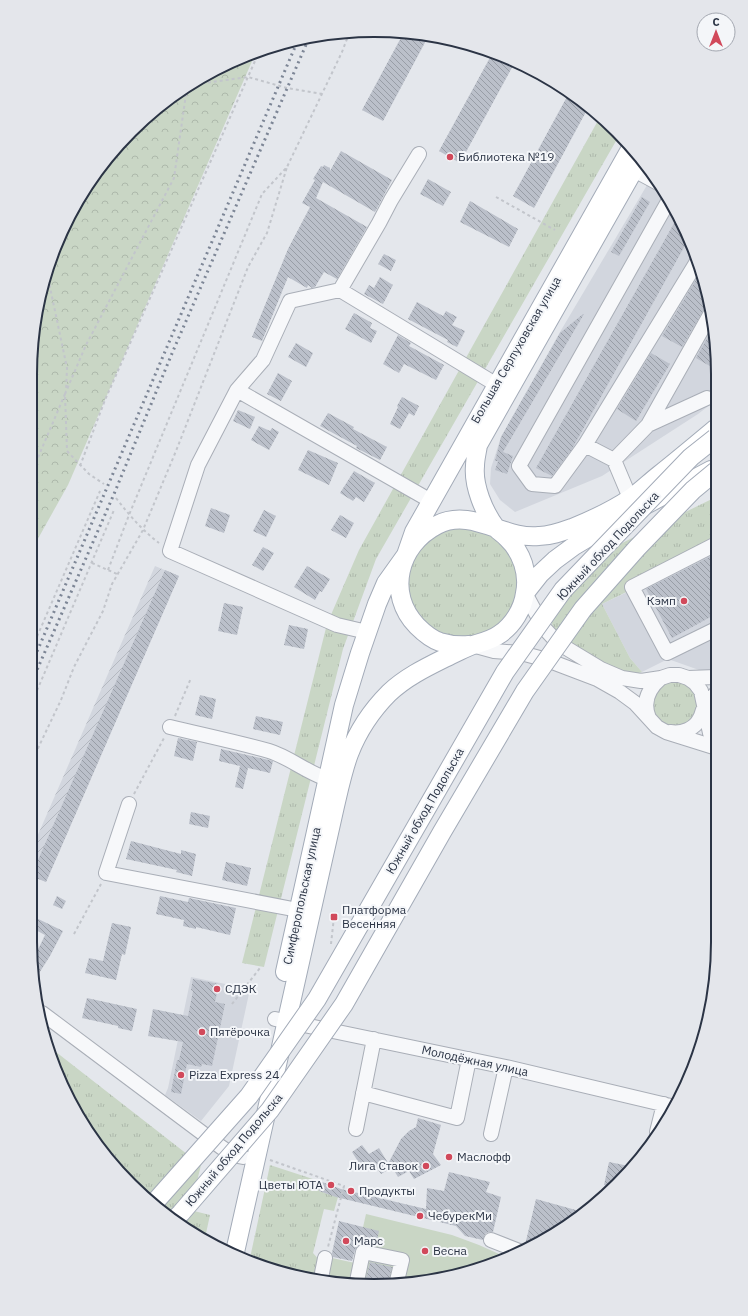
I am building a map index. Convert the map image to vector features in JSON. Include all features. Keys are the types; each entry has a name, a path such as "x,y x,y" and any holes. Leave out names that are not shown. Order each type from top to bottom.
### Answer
{"main road":[{"name":"Большая Серпуховская улица","path":"406,555 414,532 628,153"},
{"name":"Большая Серпуховская улица","path":"496,529 487,514 476,485 474,467 478,445 637,164"},
{"path":"496,529 508,538 517,550 523,564 526,578 525,594 521,609 513,622 501,633 488,641 472,645 455,646 438,641 424,633 412,620 403,605 399,588 400,571 406,555 414,542 425,532 438,524 453,520 468,520 483,523 496,529 538,537 559,533 590,521 630,498 711,432"},
{"name":"Южный обход Подольска","path":"157,1199 249,1096 317,999 505,672 563,590 691,457 711,442"},
{"path":"525,594 540,574 554,560 574,546 621,518 711,470"},
{"name":"Южный обход Подольска","path":"178,1216 270,1110 344,1004 442,832 525,691 583,609 637,548 693,490 711,475"},
{"name":"Симферопольская улица","path":"236,1249 281,1020 298,910 344,705 360,652 377,604 386,583 406,555"},
{"name":"Симферопольская улица","path":"224,1244 243,1157 281,1020 334,806 349,753 366,720 389,693 411,675 472,645"}],"street":[{"path":"340,290 419,154"},
{"path":"666,206 519,466 532,484 555,486 585,445 693,267"},
{"path":"367,632 337,625 170,551 198,465 237,390 263,360 290,301 340,290 497,385"},
{"path":"614,460 648,425 707,321"},
{"path":"237,390 431,502"},
{"path":"648,425 706,398"},
{"path":"585,445 614,460 630,498"},
{"path":"711,547 632,587 667,652 711,631"},
{"path":"525,594 544,628 558,643 601,670 622,678 641,681 670,675 679,675 688,678 695,683 701,691 704,700 704,709 711,735"},
{"path":"472,645 494,651 540,658 590,676 620,692 635,703 657,727 666,732 711,746"},
{"path":"688,678 711,677"},
{"path":"650,720 646,711 648,692 661,678"},
{"path":"666,732 676,733 686,731 694,726 711,700"},
{"path":"170,727 270,752 317,776 328,779"},
{"path":"129,804 106,873 298,910"},
{"path":"45,1015 221,1147 233,1155 243,1157"},
{"name":"Молодёжная улица","path":"281,1020 506,1067 668,1106"},
{"path":"356,1129 374,1039"},
{"path":"363,1093 457,1118 469,1059"},
{"path":"491,1134 506,1067"},
{"path":"490,1240 513,1249"},
{"path":"357,1278 363,1252 402,1260 398,1278"},
{"path":"322,1275 325,1258"}],"path":[{"path":"37,750 61,700 74,667 103,611 112,584 143,530 176,451 248,267 267,233 287,167 347,38"},
{"path":"80,466 105,400 256,59"},
{"path":"204,83 248,77 288,88 322,94"},
{"path":"37,460 86,346 174,178 186,95"},
{"path":"108,570 129,515 262,194 287,167"},
{"path":"496,197 555,230"},
{"path":"49,283 67,368 65,394 67,451 88,474 104,484"},
{"path":"37,638 100,491"},
{"path":"116,498 143,530 170,551"},
{"path":"37,691 114,510"},
{"path":"92,563 117,574"},
{"path":"129,804 170,727 191,678"},
{"path":"74,934 106,873"},
{"path":"232,1004 260,968"},
{"path":"267,1159 344,1186 325,1258"}],"shaded area":[{"path":"650,181 676,225 700,287 708,330 711,374 711,404 602,476 515,512 500,500 490,484 491,468 501,437 560,332"},
{"path":"711,552 711,674 668,659 642,672 630,658 602,604"},
{"path":"155,566 179,576 46,882 37,878 37,837"},
{"path":"191,977 250,989 229,1086 201,1121 165,1095 168,1088"}],"green space":[{"path":"252,60 68,485 37,540 38,352 43,308 48,287 63,245 82,205 94,187 121,152 136,136 169,107 187,94 225,72"},
{"path":"597,122 616,141 376,559 343,649 264,967 242,963 327,624 359,550"},
{"path":"711,499 711,550 602,604 630,658 642,672 635,674 610,670 555,634 551,620 573,567"},
{"path":"463,528 484,532 494,537 502,544 509,552 514,562 518,583 514,604 509,614 502,622 494,629 484,634 463,638 442,634 432,629 424,622 417,614 412,604 408,583 412,562 417,552 424,544 432,537 442,532"},
{"path":"675,678 698,691 699,715 680,730 657,723 649,699 653,690"},
{"path":"56,1052 201,1165 190,1210 210,1215 206,1234 169,1209 136,1180 107,1147 82,1110 72,1091"},
{"path":"270,1165 322,1182 319,1191 338,1197 334,1211 324,1209 313,1253 321,1262 319,1274 287,1268 251,1255"},
{"name":"Весна","path":"366,1214 452,1235 500,1254 461,1268 418,1276 374,1279 328,1276 332,1258 355,1263"}],"building":[{"path":"401,38 426,41 383,121 362,110"},
{"path":"490,58 512,67 460,163 439,151"},
{"path":"566,98 586,112 534,208 513,196"},
{"path":"341,151 392,180 375,212 323,182 316,198 367,227 337,279 324,272 315,287 312,288 308,285 307,288 288,277 262,341 252,337 288,249 310,207 302,203 315,180 313,179 321,166 323,167 324,165 330,168 330,171"},
{"path":"428,179 451,192 443,206 420,194"},
{"path":"642,197 650,202 619,256 611,252"},
{"path":"470,201 518,229 509,247 460,222"},
{"path":"675,222 685,245 572,449 552,476 536,468"},
{"path":"384,254 396,260 391,271 378,264"},
{"path":"380,277 393,285 383,304 364,294 369,285 374,288"},
{"path":"697,278 705,308 682,347 662,336"},
{"path":"417,302 443,316 446,311 457,317 452,325 465,331 457,347 447,342 448,340 408,319"},
{"path":"354,313 372,323 370,328 377,331 371,343 345,329"},
{"path":"583,314 503,452 513,456 507,474 495,470 498,461 495,461 501,437 560,333"},
{"path":"398,335 411,343 409,346 444,365 436,380 404,364 399,373 383,364"},
{"path":"708,335 711,366 696,358"},
{"path":"296,343 313,353 306,367 288,357"},
{"path":"651,353 670,364 636,421 617,409"},
{"path":"278,373 292,381 281,401 267,394"},
{"path":"402,397 419,406 414,416 409,413 400,429 390,424"},
{"path":"238,410 255,417 250,429 233,421"},
{"path":"328,413 354,427 353,429 387,447 380,460 356,448 357,446 320,426"},
{"path":"259,426 270,431 272,428 279,432 269,450 251,440"},
{"path":"308,450 338,463 329,485 298,470"},
{"path":"354,471 375,483 364,502 356,497 353,501 340,493"},
{"path":"211,508 230,515 224,533 205,526"},
{"path":"264,510 276,516 266,537 253,531"},
{"path":"340,515 354,523 346,538 331,530"},
{"path":"263,547 274,553 263,571 252,565"},
{"name":"Кэмп","path":"711,556 711,617 672,638 646,589"},
{"path":"307,566 330,579 315,600 294,587"},
{"path":"165,570 179,576 46,882 37,878 37,862"},
{"path":"224,603 243,607 237,635 218,631"},
{"path":"289,625 308,629 304,649 284,645"},
{"path":"200,695 216,699 212,719 195,715"},
{"path":"256,716 283,722 280,735 253,729"},
{"path":"178,738 197,742 193,761 174,756"},
{"path":"221,749 273,761 270,773 248,768 243,789 235,787 240,766 219,761"},
{"path":"191,812 210,816 208,828 189,824"},
{"path":"131,841 181,854 181,850 196,854 192,876 176,872 177,870 126,859"},
{"path":"226,862 251,868 247,886 222,880"},
{"path":"57,896 66,901 62,909 53,905"},
{"path":"160,896 188,902 189,898 236,908 230,935 196,927 196,929 183,926 184,920 156,914"},
{"path":"37,918 63,931 39,974 37,951 45,935 37,931"},
{"path":"112,923 131,927 125,955 122,954 116,980 85,973 89,958 103,961"},
{"path":"193,979 219,984 215,1002 225,1004 212,1066 202,1064 201,1067 187,1064 181,1094 171,1092 177,1060 179,1060 183,1042 148,1036 153,1009 188,1016 193,991 191,990"},
{"path":"87,998 137,1009 132,1031 118,1028 118,1026 82,1018"},
{"path":"418,1118 441,1125 433,1154 441,1165 414,1179 409,1171 398,1177 389,1162 401,1139 409,1131 416,1127"},
{"path":"362,1145 369,1154 379,1148 391,1168 381,1174 375,1165 364,1171 352,1152"},
{"path":"609,1162 626,1165 606,1186 604,1185"},
{"path":"449,1172 490,1182 486,1192 501,1197 493,1232 485,1234 483,1240 465,1236 456,1226 336,1197 319,1191 322,1182 341,1189 426,1209 427,1188 444,1191"},
{"path":"536,1199 577,1210 542,1234 526,1243"},
{"name":"Марс","path":"339,1221 379,1231 376,1246 360,1244 355,1250 352,1261 333,1257 332,1253"},
{"path":"370,1262 392,1267 389,1278 366,1279"}],"railway":[{"path":"37,670 307,43"},
{"path":"37,652 295,46"}],"place":[{"name":"Библиотека №19","path":"450,157"},
{"name":"Кэмп","path":"684,601"},
{"name":"Платформа Весенняя","path":"334,917"},
{"name":"СДЭК","path":"217,989"},
{"name":"Пятёрочка","path":"202,1032"},
{"name":"Pizza Express 24","path":"181,1075"},
{"name":"Маслофф","path":"449,1157"},
{"name":"Лига Ставок","path":"426,1166"},
{"name":"Цветы ЮТА","path":"331,1185"},
{"name":"Продукты","path":"351,1191"},
{"name":"ЧебурекМи","path":"420,1216"},
{"name":"Марс","path":"346,1241"},
{"name":"Весна","path":"425,1251"}]}
